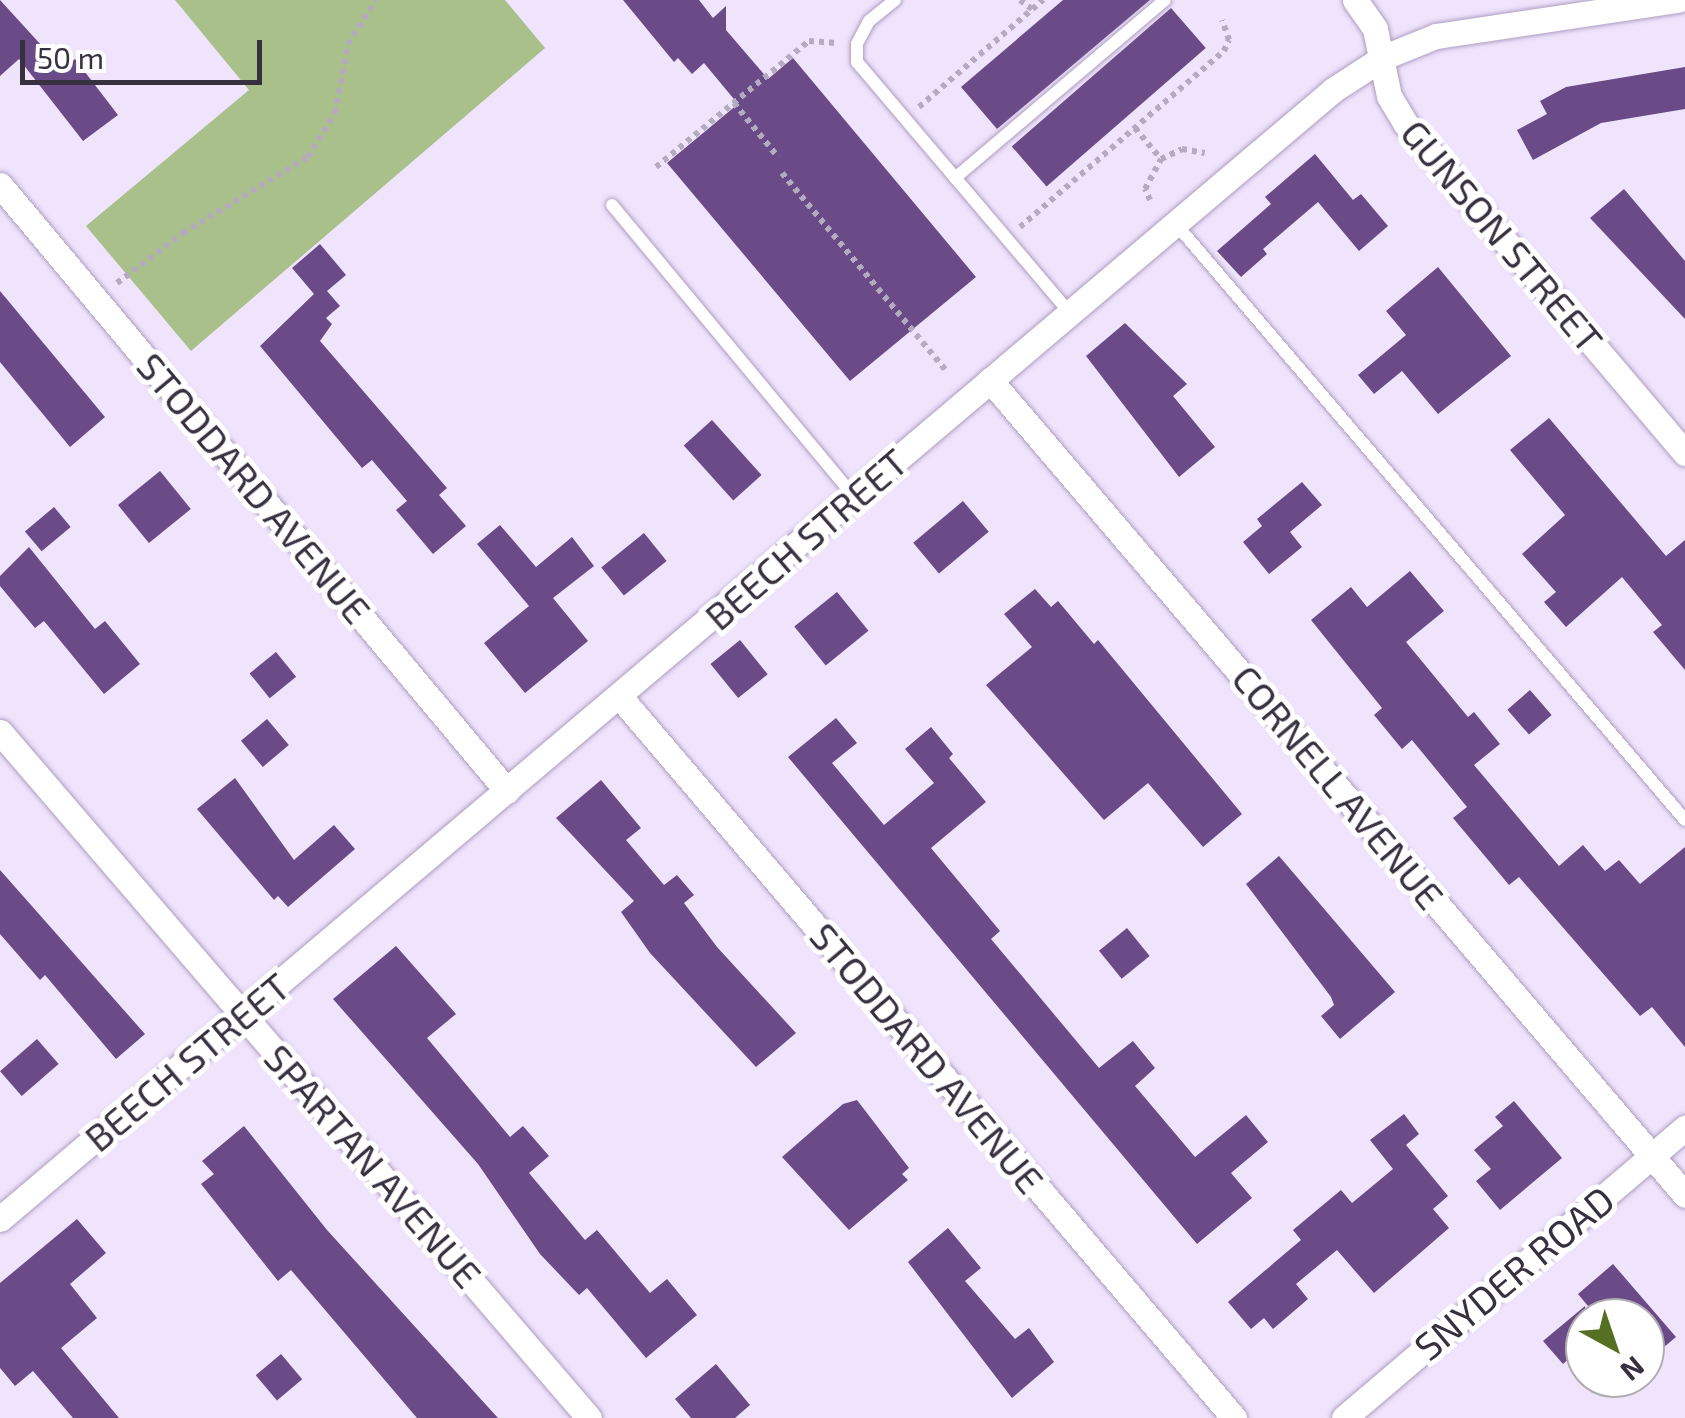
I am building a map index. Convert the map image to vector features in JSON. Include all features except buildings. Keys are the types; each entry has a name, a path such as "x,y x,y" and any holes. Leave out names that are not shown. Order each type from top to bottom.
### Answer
{"street":[{"name":"GUNSON STREET","path":"1355,0 1384,58 1389,96 1405,123 1685,453"},
{"name":"BEECH STREET","path":"0,1219 1333,90 1384,58 1436,36 1678,0"},
{"name":"STODDARD AVENUE","path":"0,185 508,791"},
{"name":"CORNELL AVENUE","path":"990,380 1685,1195"},
{"name":"STODDARD AVENUE","path":"620,697 1234,1418"},
{"name":"SPARTAN AVENUE","path":"0,732 589,1418"},
{"name":"SNYDER ROAD","path":"1344,1418 1685,1128"}],"lane":[{"path":"895,0 869,21 857,44 857,62 1070,312"},
{"path":"955,178 1165,0"},
{"path":"612,205 855,498"},
{"path":"1175,224 1685,820"}],"path":[{"path":"97,301 184,232 308,157 335,114 348,44 376,0"},
{"path":"1020,0 1032,9"},
{"path":"905,119 1043,0"},
{"path":"1007,238 1224,52 1229,40 1222,20"},
{"path":"656,167 809,41 857,44"},
{"path":"734,103 778,157"},
{"path":"1135,128 1160,159"},
{"path":"1150,200 1145,188 1160,159 1182,149 1204,153"},
{"path":"782,172 947,372"}],"green space":[{"path":"175,0 505,0 545,48 191,351 86,226 249,90"}]}
